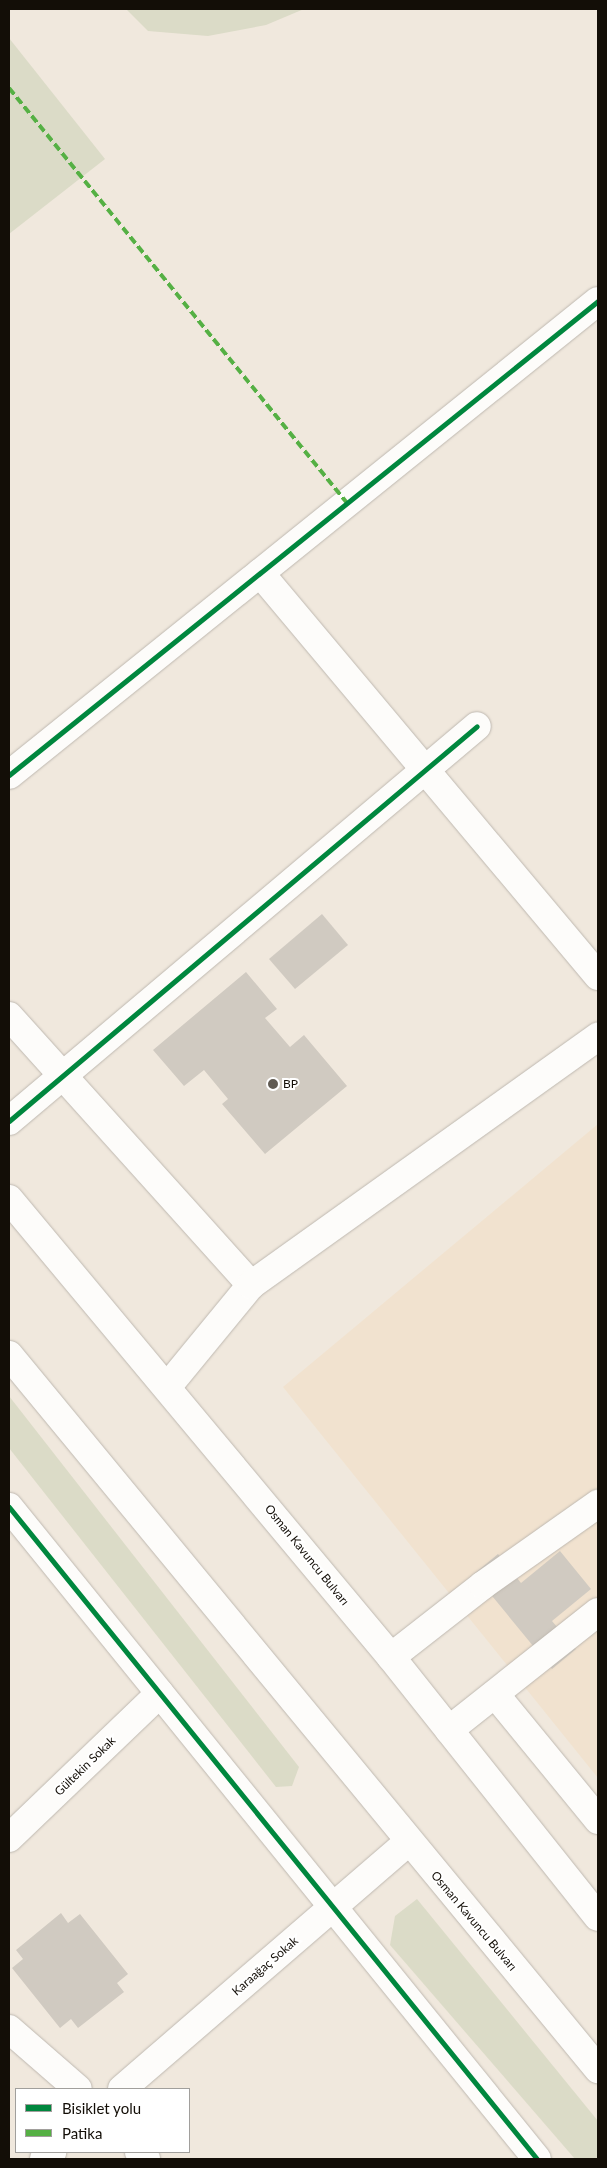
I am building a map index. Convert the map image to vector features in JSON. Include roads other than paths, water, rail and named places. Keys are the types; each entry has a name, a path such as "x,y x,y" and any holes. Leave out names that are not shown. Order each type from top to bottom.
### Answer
{"main road":[{"path":"9,775 598,301"},
{"path":"260,573 598,976"},
{"path":"9,1121 477,726"},
{"path":"9,1016 252,1285"},
{"path":"168,1386 252,1285 598,1037"},
{"name":"Osman Kavuncu Bulvarı","path":"9,1199 168,1386 391,1657 598,1917"},
{"name":"Osman Kavuncu Bulvarı","path":"9,1355 408,1842 598,2069"},
{"path":"391,1657 483,1584 598,1504"},
{"path":"10,1511 334,1906 537,2159"},
{"path":"449,1730 598,1612"},
{"name":"Gültekin Sokak","path":"9,1838 160,1693"},
{"path":"495,1694 598,1820"},
{"name":"Karaağaç Sokak","path":"123,2088 408,1842"},
{"path":"9,2029 77,2088"}],"place":[{"name":"BP","path":"273,1084"}]}
